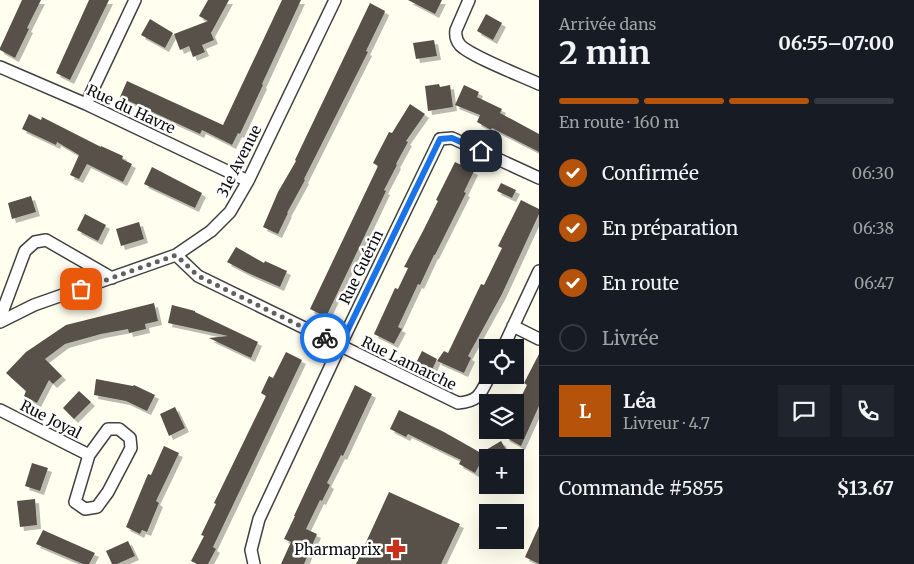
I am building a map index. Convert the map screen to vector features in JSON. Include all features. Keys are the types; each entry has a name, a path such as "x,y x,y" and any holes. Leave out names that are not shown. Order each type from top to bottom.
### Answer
{"street":[{"path":"86,104 135,0"},
{"name":"31e Avenue","path":"0,322 34,305 176,255 211,231 230,212 248,181 335,0"},
{"path":"469,0 456,30 455,35 458,43 470,52 539,84"},
{"name":"Rue du Havre","path":"0,67 86,104 248,181"},
{"name":"Rue Guérin","path":"254,564 251,550 258,519 440,139 452,138 539,178"},
{"path":"0,318 25,251 35,242 46,240 112,278"},
{"name":"Rue Lamarche","path":"176,255 198,276 458,403 472,402 485,384"},
{"path":"507,339 539,271"},
{"path":"513,326 539,339"},
{"name":"Rue Joyal","path":"0,410 89,454"},
{"name":"Rue Joyal","path":"108,429 119,430 130,438 131,448 108,492 97,506 85,509 75,502 89,454 108,429"}],"building":[{"path":"22,0 41,0 15,58 0,50 0,48"},
{"path":"89,0 109,0 70,80 56,73"},
{"path":"208,0 229,0 211,33 214,40 202,45 205,52 193,57 189,46 180,50 174,34 208,21 199,16"},
{"path":"282,0 301,0 240,134 238,133 232,145 202,130 200,134 120,97 127,81 223,125"},
{"path":"408,0 442,0 435,14"},
{"path":"370,3 385,11 384,14 366,51 368,52 278,234 263,227 278,192 296,161"},
{"path":"486,14 502,23 493,40 477,31"},
{"path":"150,19 173,33 165,48 141,35"},
{"path":"434,40 437,56 416,59 413,43"},
{"path":"439,84 440,87 450,85 453,107 428,111 425,86"},
{"path":"464,85 479,92 477,97 502,109 500,113 539,134 539,152 492,128 491,130 477,122 480,115 455,105"},
{"path":"410,104 425,114 406,141 408,142 384,190 386,191 326,317 310,309 378,166 373,163 389,132 392,133"},
{"path":"29,114 41,120 42,117 123,156 122,159 132,164 123,182 87,164 79,179 70,175 79,155 57,142 56,145 22,129"},
{"path":"455,162 474,171 464,192 466,193 420,285 418,284 398,327 402,329 394,344 374,334 395,288 398,289 408,268 404,267 438,201 436,200"},
{"path":"152,167 202,193 195,208 144,184"},
{"path":"501,183 516,190 512,198 497,191"},
{"path":"31,196 36,212 12,219 8,203"},
{"path":"521,200 539,209 539,214 502,294 468,356 471,358 464,373 437,361 444,351 448,353 481,284 484,285 502,248 498,246"},
{"path":"85,214 106,225 98,241 77,230"},
{"path":"139,222 144,239 121,246 116,229"},
{"path":"236,247 264,263 265,261 287,271 280,287 227,262"},
{"path":"154,303 158,321 145,324 146,329 129,333 128,329 101,334 65,344 45,359 62,376 53,384 49,380 37,403 24,396 26,391 6,373 26,352 66,325"},
{"path":"172,305 195,311 258,342 251,358 209,338 228,336 168,323"},
{"path":"422,351 437,359 431,372 415,365"},
{"path":"286,352 302,360 213,547 216,549 208,564 197,564 191,561 204,536 201,535 216,504 214,503 266,396 261,393 269,376 273,378"},
{"path":"539,354 539,406 521,446 509,439 524,439 522,394 527,385 524,383"},
{"path":"96,379 134,385 155,395 147,411 126,401 94,395"},
{"path":"355,385 372,394 343,456 341,455 327,483 330,485 322,501 320,500 306,529 317,534 304,564 281,564 291,542 284,539"},
{"path":"79,391 91,402 74,419 63,408"},
{"path":"175,407 185,428 169,436 160,414"},
{"path":"399,410 479,452 479,466 475,473 459,464 461,460 408,434 406,437 390,429"},
{"path":"501,441 506,449 488,449"},
{"path":"164,446 179,453 156,501 159,503 147,532 142,530 140,534 126,527 148,474 151,475"},
{"path":"32,463 48,468 40,491 25,486"},
{"path":"389,492 460,524 441,564 356,564"},
{"path":"35,499 37,525 20,527 17,501"},
{"path":"539,526 539,564 525,557"},
{"path":"43,530 95,553 89,564 83,564 36,544"},
{"path":"128,541 135,556 117,564 112,564 106,551"}],"way so far":[{"path":"81,289 176,255 198,276 325,338"}],"place":[{"name":"Pharmaprix","path":"396,549"}],"route":[{"path":"325,338 340,346 440,139 452,138 481,151"}]}
